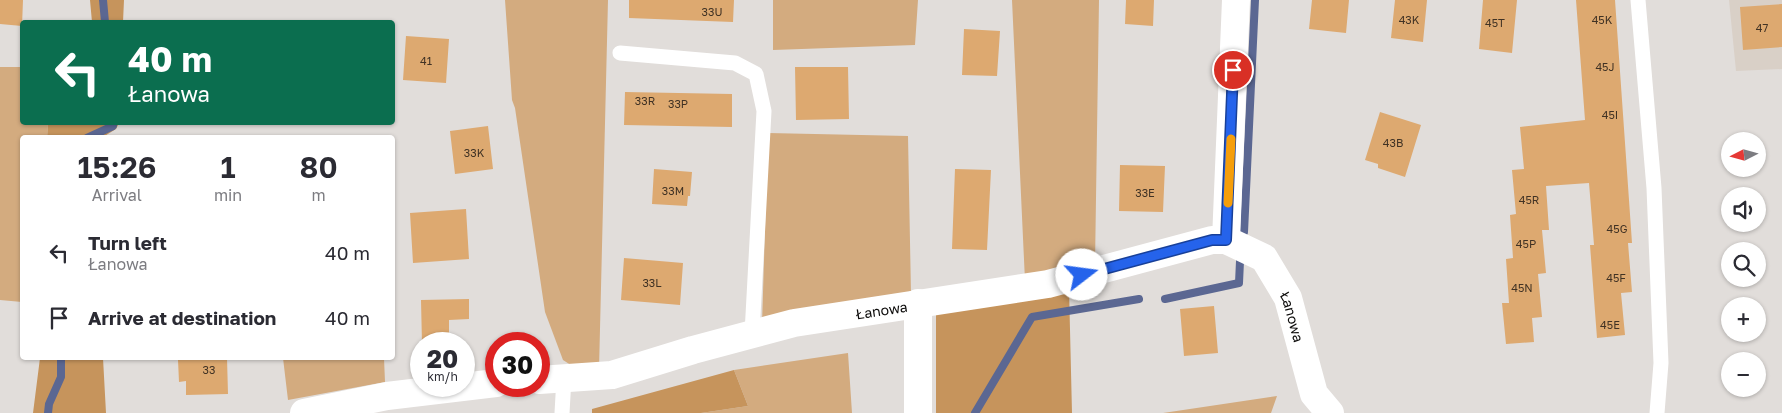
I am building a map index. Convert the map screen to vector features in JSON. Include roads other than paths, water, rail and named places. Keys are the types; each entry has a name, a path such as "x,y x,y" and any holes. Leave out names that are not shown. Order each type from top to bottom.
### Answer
{"street":[{"path":"1226,240 1236,0"},
{"name":"Łanowa","path":"552,379 612,375 693,350 794,323 1048,284 1212,240 1226,240 1264,258 1288,298 1314,394 1330,413"},
{"path":"918,303 918,413"},
{"path":"304,413 387,396 485,385"}],"lane":[{"path":"1638,0 1654,188 1661,363 1657,413"},
{"path":"620,53 736,63 756,74 764,110 752,334"},
{"path":"552,379 562,413"}],"waterway":[{"path":"103,0 105,20"},
{"path":"1244,232 1255,0"},
{"path":"94,135 113,125"},
{"path":"1165,299 1239,283 1240,261"},
{"path":"975,413 1032,317 1139,299"},
{"path":"48,413 49,404 61,377 61,360"}]}
